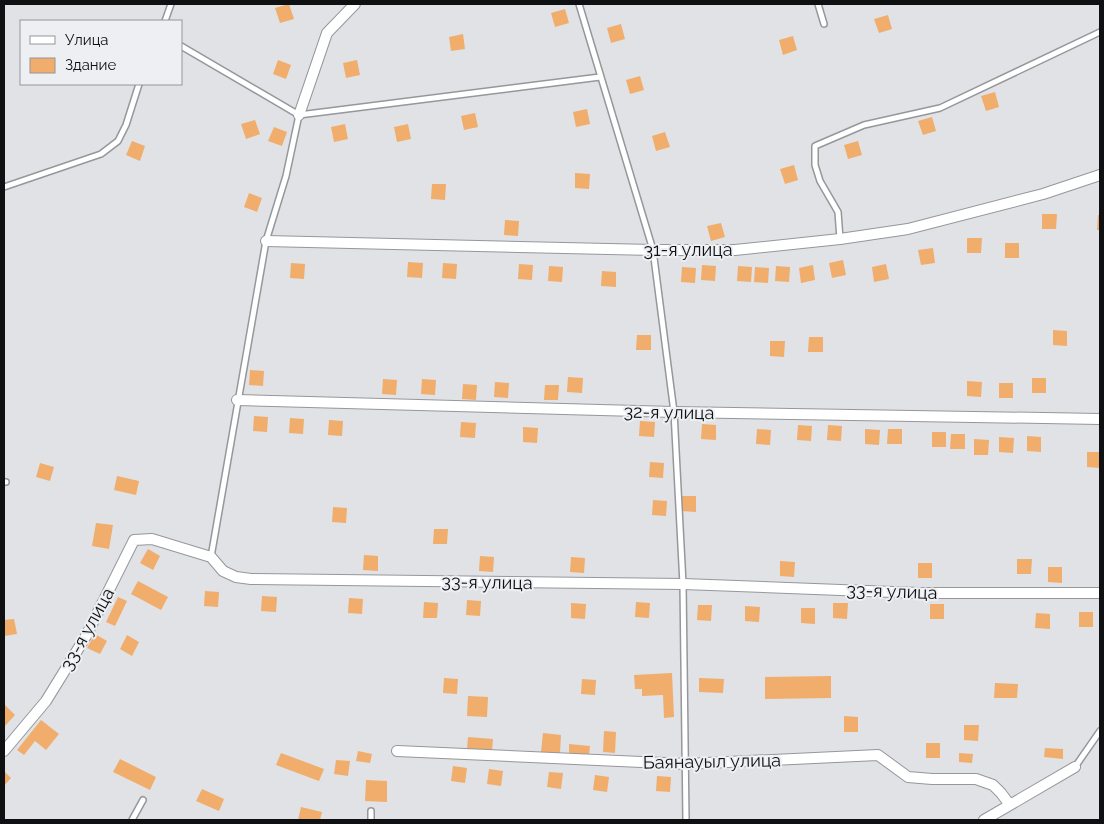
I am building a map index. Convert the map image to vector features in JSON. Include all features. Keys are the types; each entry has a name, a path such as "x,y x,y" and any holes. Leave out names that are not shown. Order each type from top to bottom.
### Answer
{"street":[{"path":"300,115 327,33 355,4"},
{"name":"31-я улица","path":"266,241 653,250 735,250 840,239 908,228 1043,194 1100,175"},
{"name":"32-я улица","path":"237,400 674,412 1100,419"},
{"name":"33-я улица","path":"4,751 46,701 56,685 86,636 134,540 152,539 211,557 223,571 236,577 251,579 683,584 919,593 1100,593"},
{"name":"Баянауыл улица","path":"397,751 686,764 878,755 908,777 976,779 993,786 1010,805"},
{"path":"984,820 1075,767"}],"lane":[{"path":"165,20 171,4"},
{"path":"579,4 653,250 674,412 683,584 686,820"},
{"path":"818,4 824,24"},
{"path":"840,239 838,212 820,181 815,165 815,146 864,125 940,108 1100,32"},
{"path":"182,47 300,115 600,77"},
{"path":"4,187 101,154 118,141 126,125 139,85"},
{"path":"211,557 266,241 286,176 300,115"},
{"path":"1075,767 1100,731"},
{"path":"132,820 143,800"},
{"path":"370,820 371,811"}],"building":[{"path":"289,4 294,19 280,23 275,8"},
{"path":"565,9 569,23 555,27 551,13"},
{"path":"888,15 892,29 879,33 874,19"},
{"path":"621,24 625,39 611,43 607,28"},
{"path":"463,34 465,49 451,51 449,37"},
{"path":"793,36 797,50 783,55 779,40"},
{"path":"278,60 291,65 286,79 273,74"},
{"path":"357,60 360,75 346,78 343,63"},
{"path":"640,76 644,90 630,94 626,80"},
{"path":"995,92 999,107 986,111 981,96"},
{"path":"587,109 590,124 576,127 573,112"},
{"path":"475,113 478,127 464,130 461,116"},
{"path":"932,117 936,131 923,135 918,121"},
{"path":"255,120 260,134 246,139 241,124"},
{"path":"345,124 348,139 334,142 331,127"},
{"path":"408,124 411,139 397,142 394,127"},
{"path":"274,127 287,132 282,146 268,141"},
{"path":"665,132 670,147 656,151 652,136"},
{"path":"132,141 145,146 140,161 126,155"},
{"path":"858,141 862,155 848,159 844,145"},
{"path":"794,165 798,180 785,184 780,169"},
{"path":"575,173 590,174 589,189 575,188"},
{"path":"432,184 446,184 445,200 431,199"},
{"path":"249,193 262,198 257,212 244,207"},
{"path":"1042,214 1057,214 1056,229 1042,229"},
{"path":"1098,215 1100,215 1100,230 1097,230"},
{"path":"505,220 519,221 518,236 504,235"},
{"path":"721,223 725,237 711,241 707,226"},
{"path":"967,238 982,238 981,253 967,253"},
{"path":"1005,243 1019,243 1019,258 1005,258"},
{"path":"933,248 935,263 921,265 918,250"},
{"path":"843,260 846,275 832,278 829,263"},
{"path":"408,262 423,263 422,278 407,277"},
{"path":"291,263 305,264 304,279 290,278"},
{"path":"443,263 457,264 456,279 442,278"},
{"path":"519,264 533,265 532,280 518,279"},
{"path":"886,264 889,279 874,282 872,267"},
{"path":"702,265 716,266 715,281 701,280"},
{"path":"813,265 815,280 801,283 799,268"},
{"path":"549,266 563,267 562,282 548,281"},
{"path":"738,266 752,267 751,282 737,281"},
{"path":"776,266 790,267 789,282 775,281"},
{"path":"682,267 696,268 695,283 681,282"},
{"path":"755,267 769,268 768,283 754,282"},
{"path":"602,271 616,272 616,287 601,286"},
{"path":"1053,330 1067,331 1067,346 1053,345"},
{"path":"637,335 651,335 651,350 636,350"},
{"path":"809,337 823,337 823,352 808,352"},
{"path":"770,341 785,341 784,357 770,356"},
{"path":"250,370 264,371 263,386 249,385"},
{"path":"568,377 583,378 582,393 567,392"},
{"path":"1032,378 1046,378 1046,393 1032,393"},
{"path":"383,379 397,380 396,395 382,394"},
{"path":"422,379 436,380 435,395 421,394"},
{"path":"967,381 982,382 981,397 967,396"},
{"path":"495,382 509,383 508,398 494,397"},
{"path":"999,383 1013,383 1013,398 999,398"},
{"path":"463,384 477,385 476,400 462,399"},
{"path":"545,385 559,385 558,400 544,400"},
{"path":"254,416 268,417 267,432 253,431"},
{"path":"290,418 304,419 303,434 289,433"},
{"path":"329,420 343,421 342,436 328,435"},
{"path":"640,421 655,422 654,437 639,436"},
{"path":"461,422 476,423 475,438 460,437"},
{"path":"702,424 716,425 716,440 701,439"},
{"path":"798,425 812,426 811,441 797,440"},
{"path":"828,425 842,426 841,441 827,440"},
{"path":"523,427 538,428 537,443 523,442"},
{"path":"757,429 771,430 770,445 756,444"},
{"path":"865,429 880,430 879,445 865,444"},
{"path":"888,429 902,429 902,444 887,444"},
{"path":"932,432 946,432 946,447 932,447"},
{"path":"951,434 965,434 965,449 950,449"},
{"path":"1027,436 1041,437 1041,452 1027,451"},
{"path":"999,437 1014,438 1013,453 999,452"},
{"path":"974,439 989,440 988,455 974,455"},
{"path":"1087,452 1100,452 1100,468 1087,467"},
{"path":"650,462 664,463 663,478 649,477"},
{"path":"40,463 54,467 50,481 36,477"},
{"path":"117,476 139,481 136,495 114,490"},
{"path":"682,496 696,496 696,512 681,511"},
{"path":"653,500 667,501 666,516 652,515"},
{"path":"333,507 347,508 346,523 332,522"},
{"path":"96,523 113,525 109,549 92,546"},
{"path":"434,529 448,529 447,544 433,544"},
{"path":"148,549 160,556 153,570 140,563"},
{"path":"364,555 378,556 378,571 363,570"},
{"path":"480,556 494,557 493,572 479,571"},
{"path":"571,557 585,558 584,573 570,572"},
{"path":"1017,559 1032,559 1031,574 1017,574"},
{"path":"780,561 795,562 794,577 780,576"},
{"path":"918,563 932,563 932,578 918,578"},
{"path":"1048,567 1062,567 1062,583 1048,582"},
{"path":"138,581 168,597 161,610 131,594"},
{"path":"205,591 219,592 218,607 204,606"},
{"path":"262,596 277,597 276,612 261,611"},
{"path":"118,597 127,601 115,626 106,622"},
{"path":"349,598 363,599 362,614 348,613"},
{"path":"467,600 481,601 480,616 466,615"},
{"path":"424,602 438,603 437,618 423,618"},
{"path":"636,602 650,603 649,618 635,617"},
{"path":"571,603 586,604 585,619 571,618"},
{"path":"833,603 848,603 847,619 833,618"},
{"path":"930,604 944,604 944,619 930,619"},
{"path":"698,605 712,605 711,621 697,620"},
{"path":"745,606 760,607 759,622 745,621"},
{"path":"801,608 815,608 815,624 801,623"},
{"path":"1079,612 1093,612 1093,627 1079,627"},
{"path":"1036,613 1050,614 1050,629 1035,628"},
{"path":"14,619 17,634 4,636 4,620"},
{"path":"95,634 107,641 100,654 87,648"},
{"path":"127,635 139,642 132,656 120,649"},
{"path":"672,673 674,717 664,718 663,695 642,696 642,689 635,689 634,675"},
{"path":"831,676 831,698 765,699 765,677"},
{"path":"444,678 458,679 457,694 443,693"},
{"path":"699,678 724,679 723,693 699,692"},
{"path":"582,679 596,680 595,695 581,694"},
{"path":"995,683 1018,684 1017,698 994,698"},
{"path":"468,696 488,697 487,717 467,716"},
{"path":"5,705 15,715 5,726 4,725"},
{"path":"844,716 858,717 858,732 844,732"},
{"path":"41,720 59,734 46,750 35,741 24,755 17,750"},
{"path":"964,725 979,725 978,741 964,740"},
{"path":"604,731 616,732 615,753 603,752"},
{"path":"543,733 561,735 560,753 541,752"},
{"path":"468,737 493,739 492,751 467,749"},
{"path":"926,743 940,743 940,758 926,758"},
{"path":"569,744 590,746 589,755 569,754"},
{"path":"1045,748 1063,749 1063,759 1044,757"},
{"path":"358,751 372,754 370,763 356,761"},
{"path":"281,753 324,769 319,781 276,765"},
{"path":"959,753 973,754 972,763 959,762"},
{"path":"120,759 156,777 150,790 113,772"},
{"path":"336,760 350,761 348,776 334,774"},
{"path":"453,766 467,768 465,783 451,781"},
{"path":"489,769 503,771 501,786 487,784"},
{"path":"4,771 11,778 4,786"},
{"path":"549,772 563,773 561,789 547,787"},
{"path":"595,775 609,777 607,792 593,790"},
{"path":"657,776 671,777 670,792 656,791"},
{"path":"366,780 387,781 387,802 365,801"},
{"path":"202,789 224,799 219,811 196,801"},
{"path":"301,807 322,812 320,820 298,820"}]}
